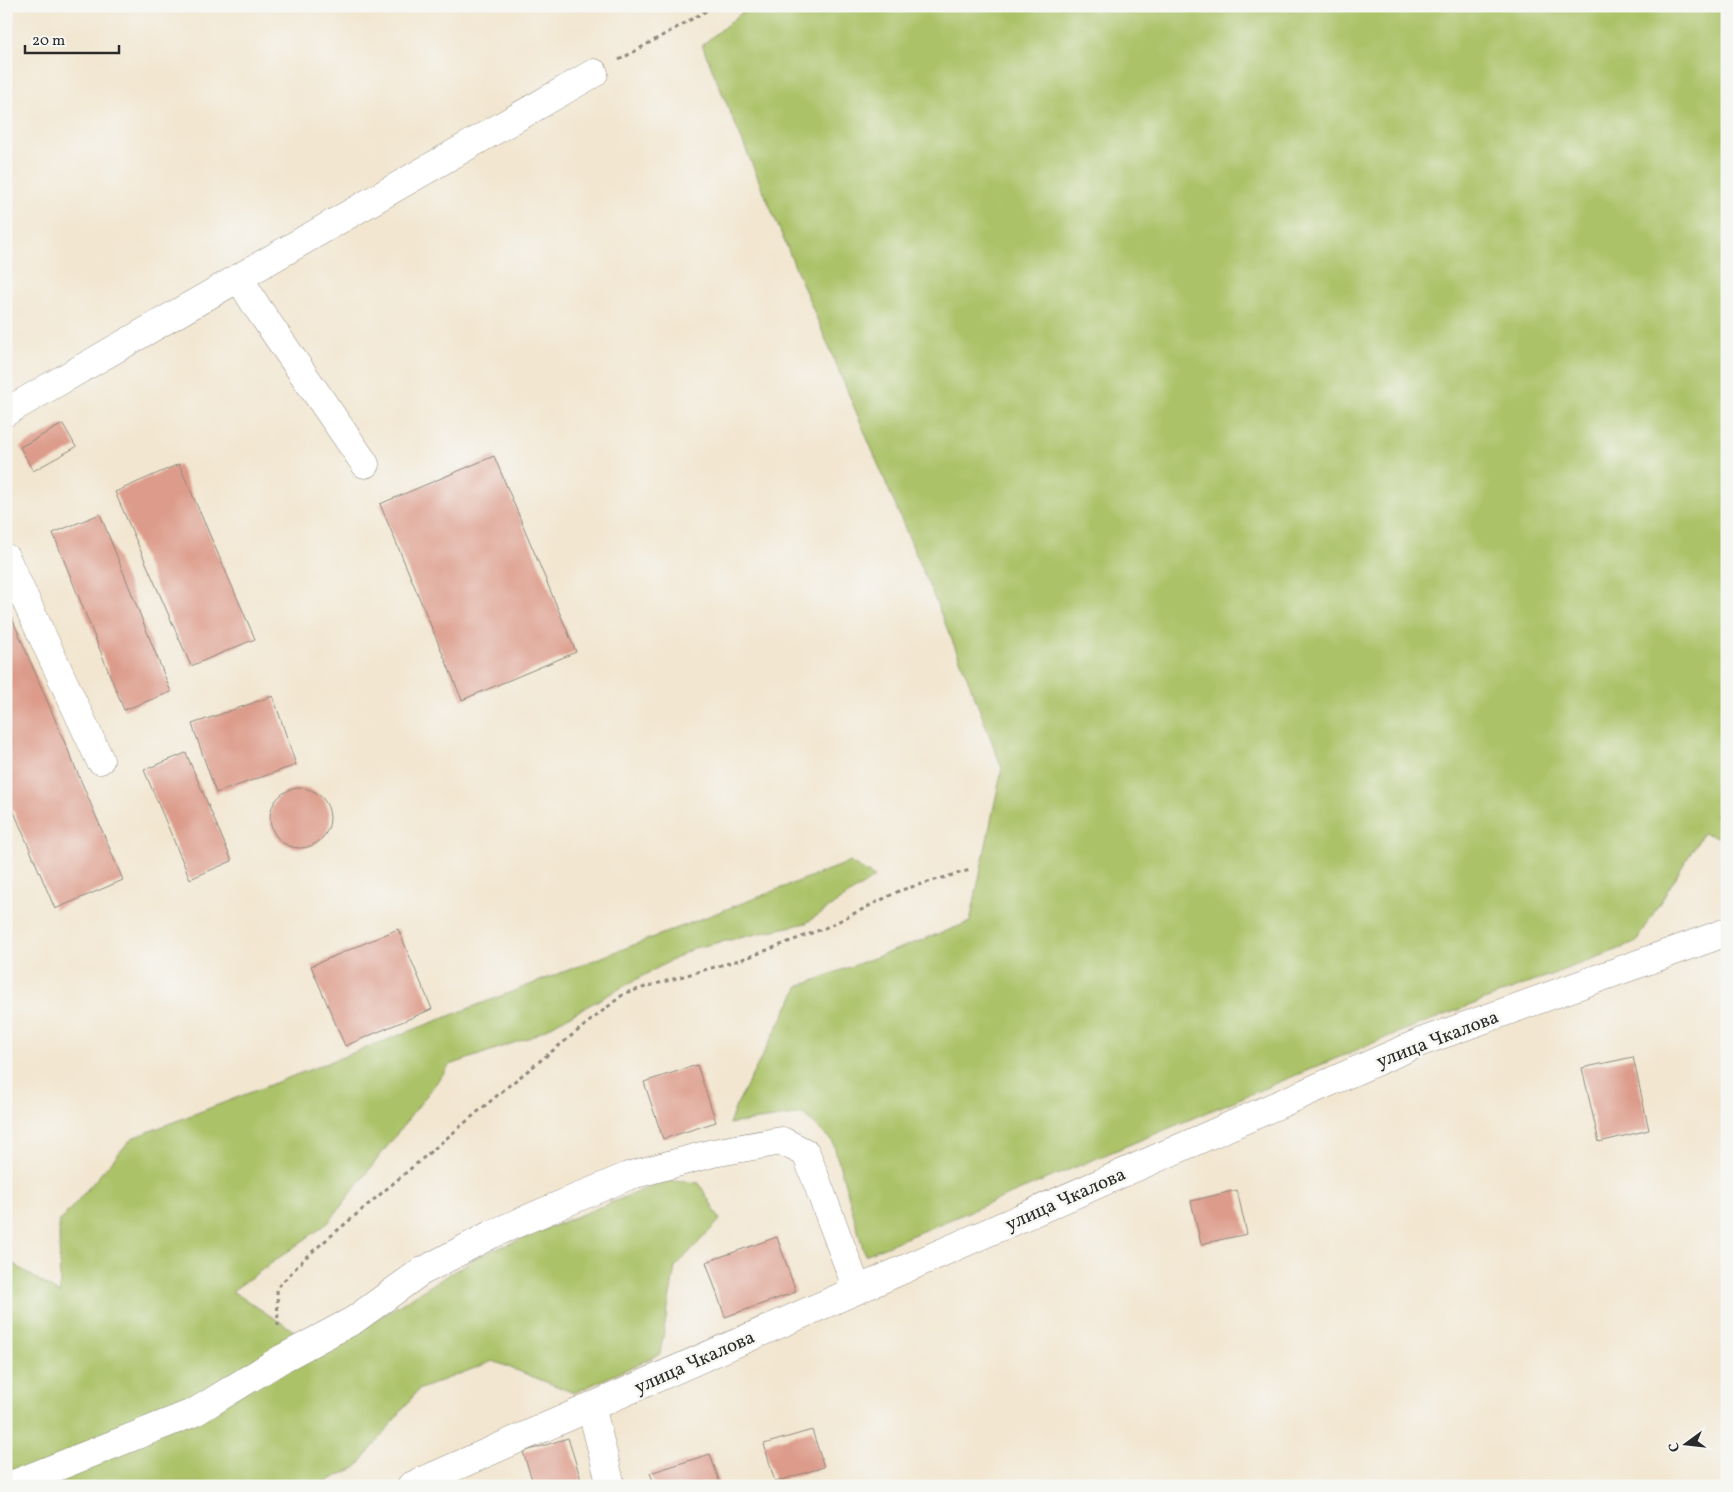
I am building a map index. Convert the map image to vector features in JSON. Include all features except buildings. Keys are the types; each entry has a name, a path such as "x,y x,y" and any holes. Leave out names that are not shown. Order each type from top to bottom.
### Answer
{"street":[{"path":"6,412 594,73"},
{"path":"239,278 365,464"},
{"path":"6,558 100,760"},
{"name":"улица Чкалова","path":"411,1486 1421,1042 1727,932"},
{"path":"9,1486 196,1412 278,1361 354,1320 418,1273 492,1234 628,1176 713,1153 782,1141 806,1153 857,1289"},
{"path":"591,1406 612,1486"}],"path":[{"path":"594,73 715,6"},
{"path":"1727,800 1723,816 1727,831"},
{"path":"278,1361 277,1288 306,1257 506,1088 625,993 749,957 826,928 901,890 970,870"}],"green space":[{"path":"750,6 1727,6 1727,839 1703,833 1635,943 1397,1033 865,1255 833,1142 803,1114 729,1124 736,1106 799,986 970,922 1002,768 962,664 702,45"},
{"path":"849,862 875,877 806,923 694,948 531,1037 450,1065 328,1223 232,1291 325,1351 479,1256 667,1180 699,1183 720,1220 675,1267 660,1354 574,1393 493,1361 418,1390 357,1467 317,1486 6,1486 6,1259 60,1294 59,1222 132,1138"}]}
